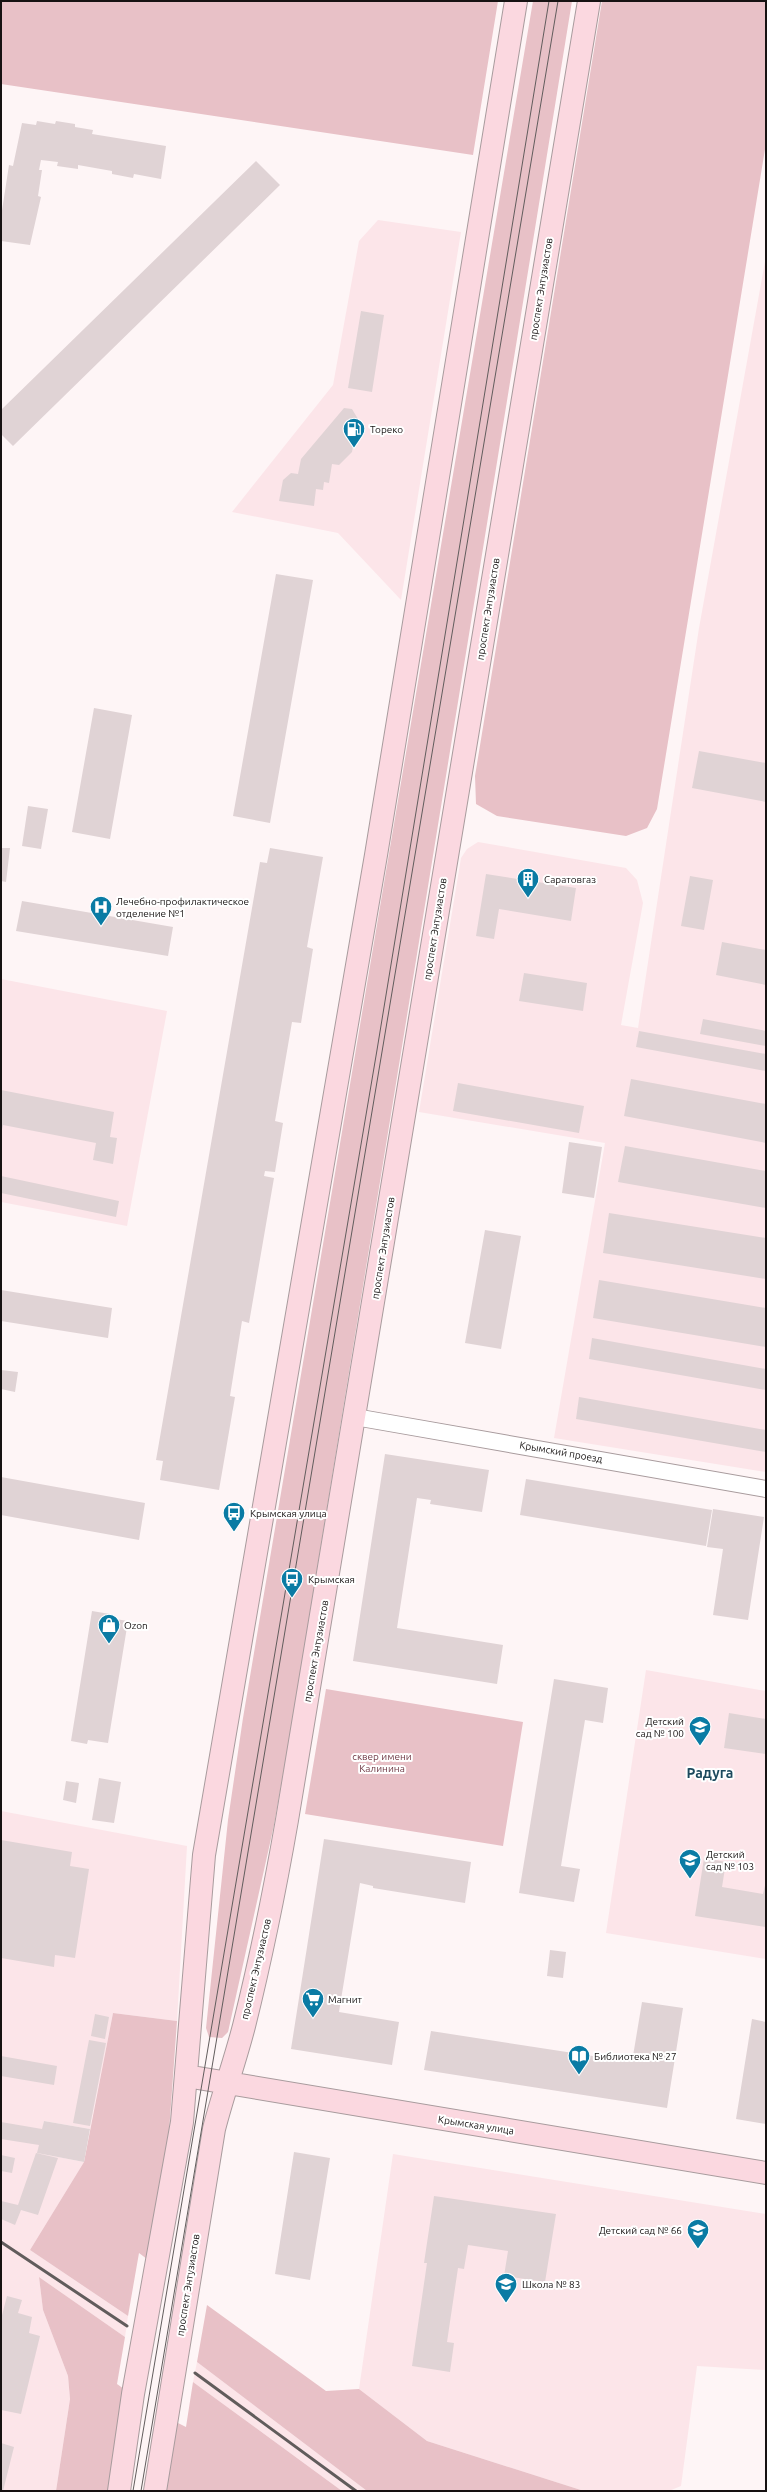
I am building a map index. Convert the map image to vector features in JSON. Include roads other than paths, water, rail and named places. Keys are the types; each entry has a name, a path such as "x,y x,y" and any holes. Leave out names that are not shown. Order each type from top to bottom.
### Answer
{"main road":[{"path":"119,2491 133,2394 182,2122 204,1855 373,870 516,1"},
{"name":"проспект Энтузиастов","path":"155,2491 214,2129 225,2084 243,2028 278,1872 355,1417 589,1"},
{"name":"Крымская улица","path":"186,2076 225,2084 766,2174"}],"street":[{"name":"Крымский проезд","path":"355,1417 766,1489"}],"tram line":[{"path":"133,2491 377,1050 549,1"},
{"path":"141,2491 558,1"}],"railway":[{"path":"1,2242 127,2326"},
{"path":"195,2373 356,2491"}],"place":[{"name":"Тореко","path":"354,448"},
{"name":"Саратовгаз","path":"528,898"},
{"name":"Лечебно-профилактическое отделение №1","path":"101,926"},
{"name":"Крымская улица","path":"234,1532"},
{"name":"Крымская","path":"292,1598"},
{"name":"Ozon","path":"109,1644"},
{"name":"Детский сад № 100","path":"700,1746"},
{"name":"Детский сад № 103","path":"690,1880"},
{"name":"Магнит","path":"313,2018"},
{"name":"Библиотека № 27","path":"579,2076"},
{"name":"Детский сад № 66","path":"698,2250"},
{"name":"Школа № 83","path":"506,2304"}],"district":[{"name":"Радуга","path":"710,1773"}],"park label":[{"name":"сквер имени Калинина","path":"382,1762"}]}
